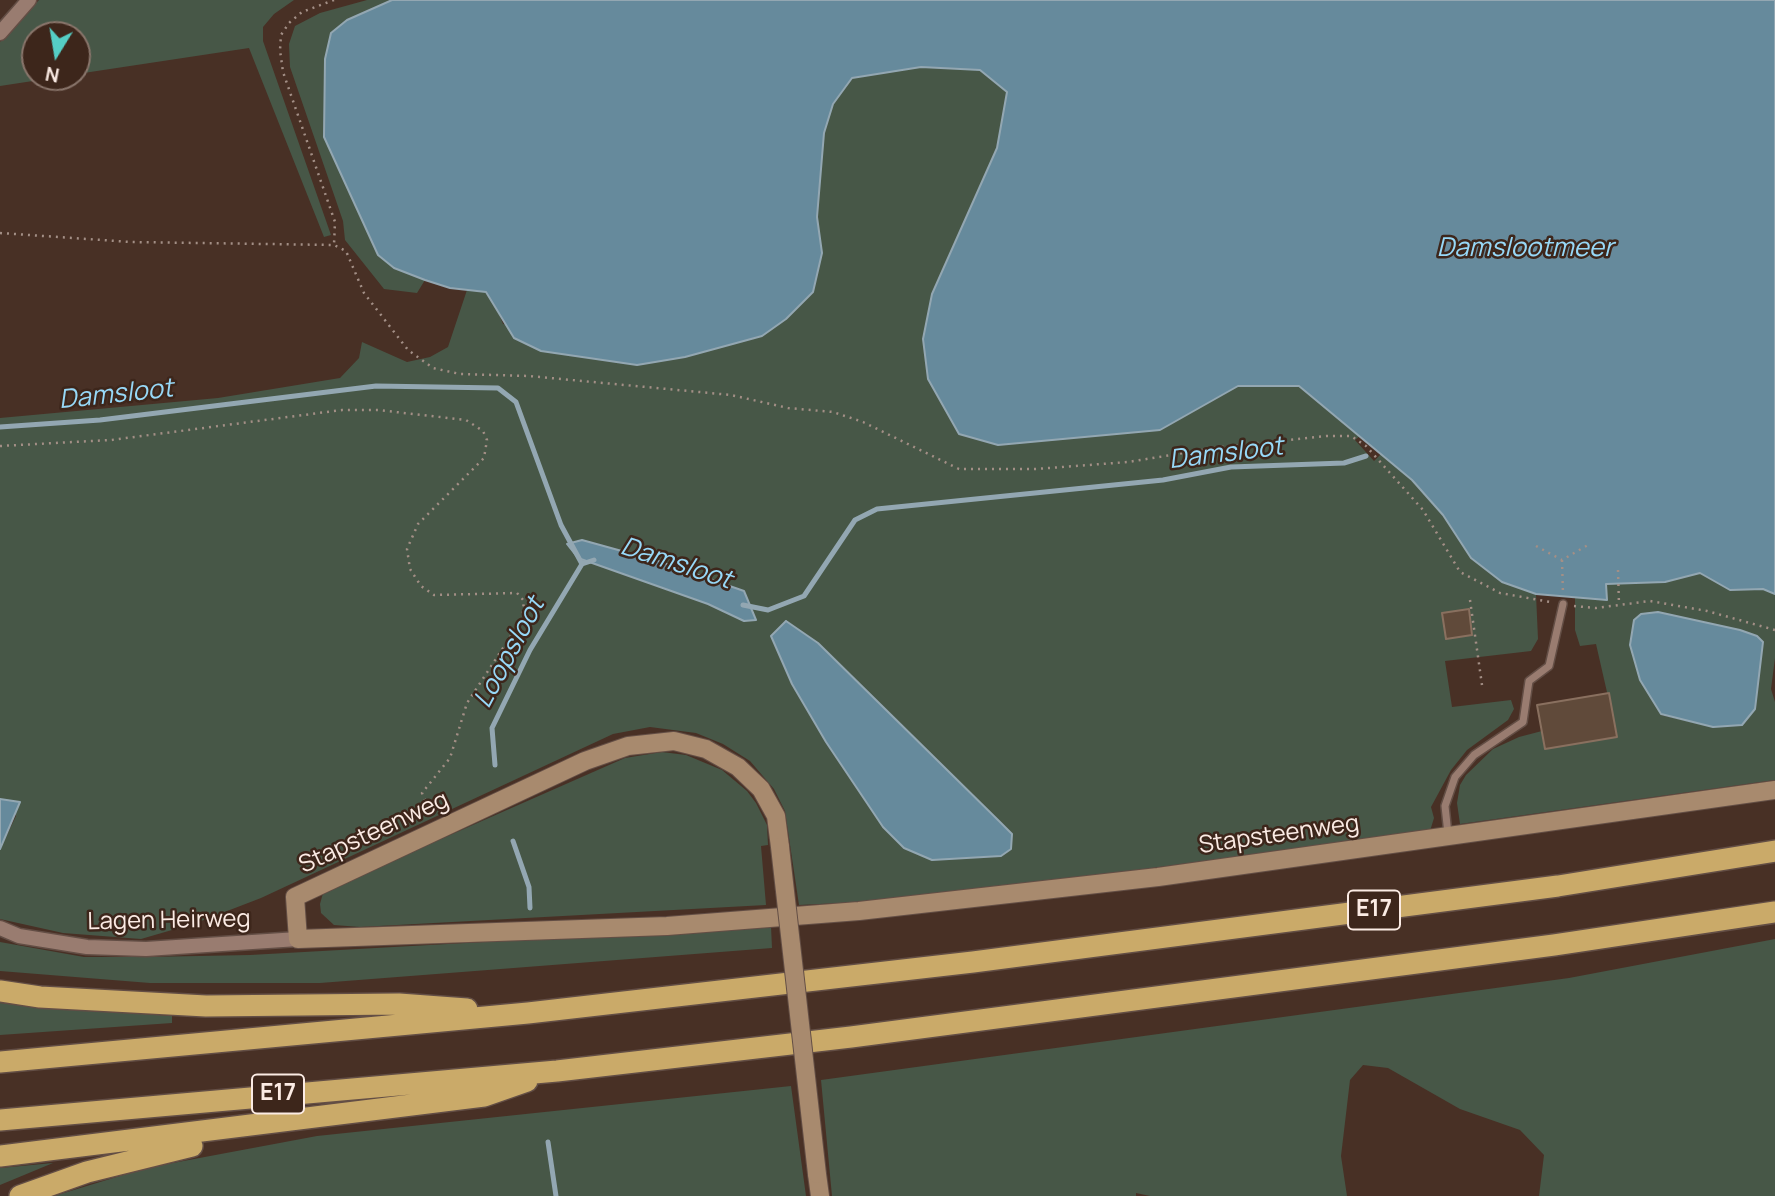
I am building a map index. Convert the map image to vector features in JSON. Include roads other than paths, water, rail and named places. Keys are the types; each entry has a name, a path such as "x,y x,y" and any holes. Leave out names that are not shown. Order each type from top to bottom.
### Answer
{"highway":[{"name":"E17","path":"0,1062 528,1013 1297,921 1558,886 1775,851"},
{"name":"E17","path":"0,1120 557,1071 851,1037 1402,965 1775,912"},
{"path":"0,991 40,997 206,1006 399,1004 528,1013"},
{"path":"0,1156 484,1096 557,1071"},
{"path":"20,1196 86,1172 159,1152 269,1132 379,1107"}],"street":[{"path":"0,33 29,0"},
{"name":"Stapsteenweg","path":"820,1196 817,1174 780,847 776,816 761,789 738,767 706,749 674,741 628,746 585,761 295,897 298,939 667,926 859,911 1158,877 1775,790"},
{"name":"Lagen Heirweg","path":"0,928 19,936 87,947 146,948 298,939"}],"lane":[{"path":"1448,836 1445,806 1455,777 1474,755 1522,722 1529,681 1549,666 1563,604"}],"water":[{"name":"Damslootmeer","path":"392,0 1775,0 1775,594 1763,589 1730,590 1700,573 1665,582 1606,584 1607,600 1536,594 1502,582 1471,558 1443,515 1412,480 1299,386 1238,386 1160,430 998,445 959,434 928,379 923,339 932,294 997,148 1007,92 980,70 921,67 852,78 833,104 824,133 817,217 822,253 813,292 786,319 762,336 685,357 637,365 541,351 514,338 486,292 450,288 425,280 394,268 378,255 324,137 325,59 331,33 347,20"},
{"path":"582,540 658,561 744,591 756,620 744,621 708,604 578,558 567,544"},
{"path":"1658,612 1740,630 1757,636 1763,642 1755,709 1742,725 1713,727 1661,714 1640,680 1630,645 1634,620 1641,614"},
{"path":"786,621 818,643 1012,834 1011,849 1001,856 932,860 904,848 883,827 826,742 792,684 771,636"},
{"path":"0,799 20,802 0,849"}],"waterway":[{"name":"Damsloot","path":"0,427 100,420 376,386 498,388 516,402 561,525 582,564 594,560"},
{"name":"Damsloot","path":"743,605 768,610 804,596 855,520 877,509 1163,480 1231,467 1344,463 1366,456"},
{"name":"Loopsloot","path":"495,765 492,728 530,650 582,564"},
{"name":"Loopsloot","path":"513,841 529,887 530,908"},
{"name":"Loopsloot","path":"548,1142 556,1196"}]}
